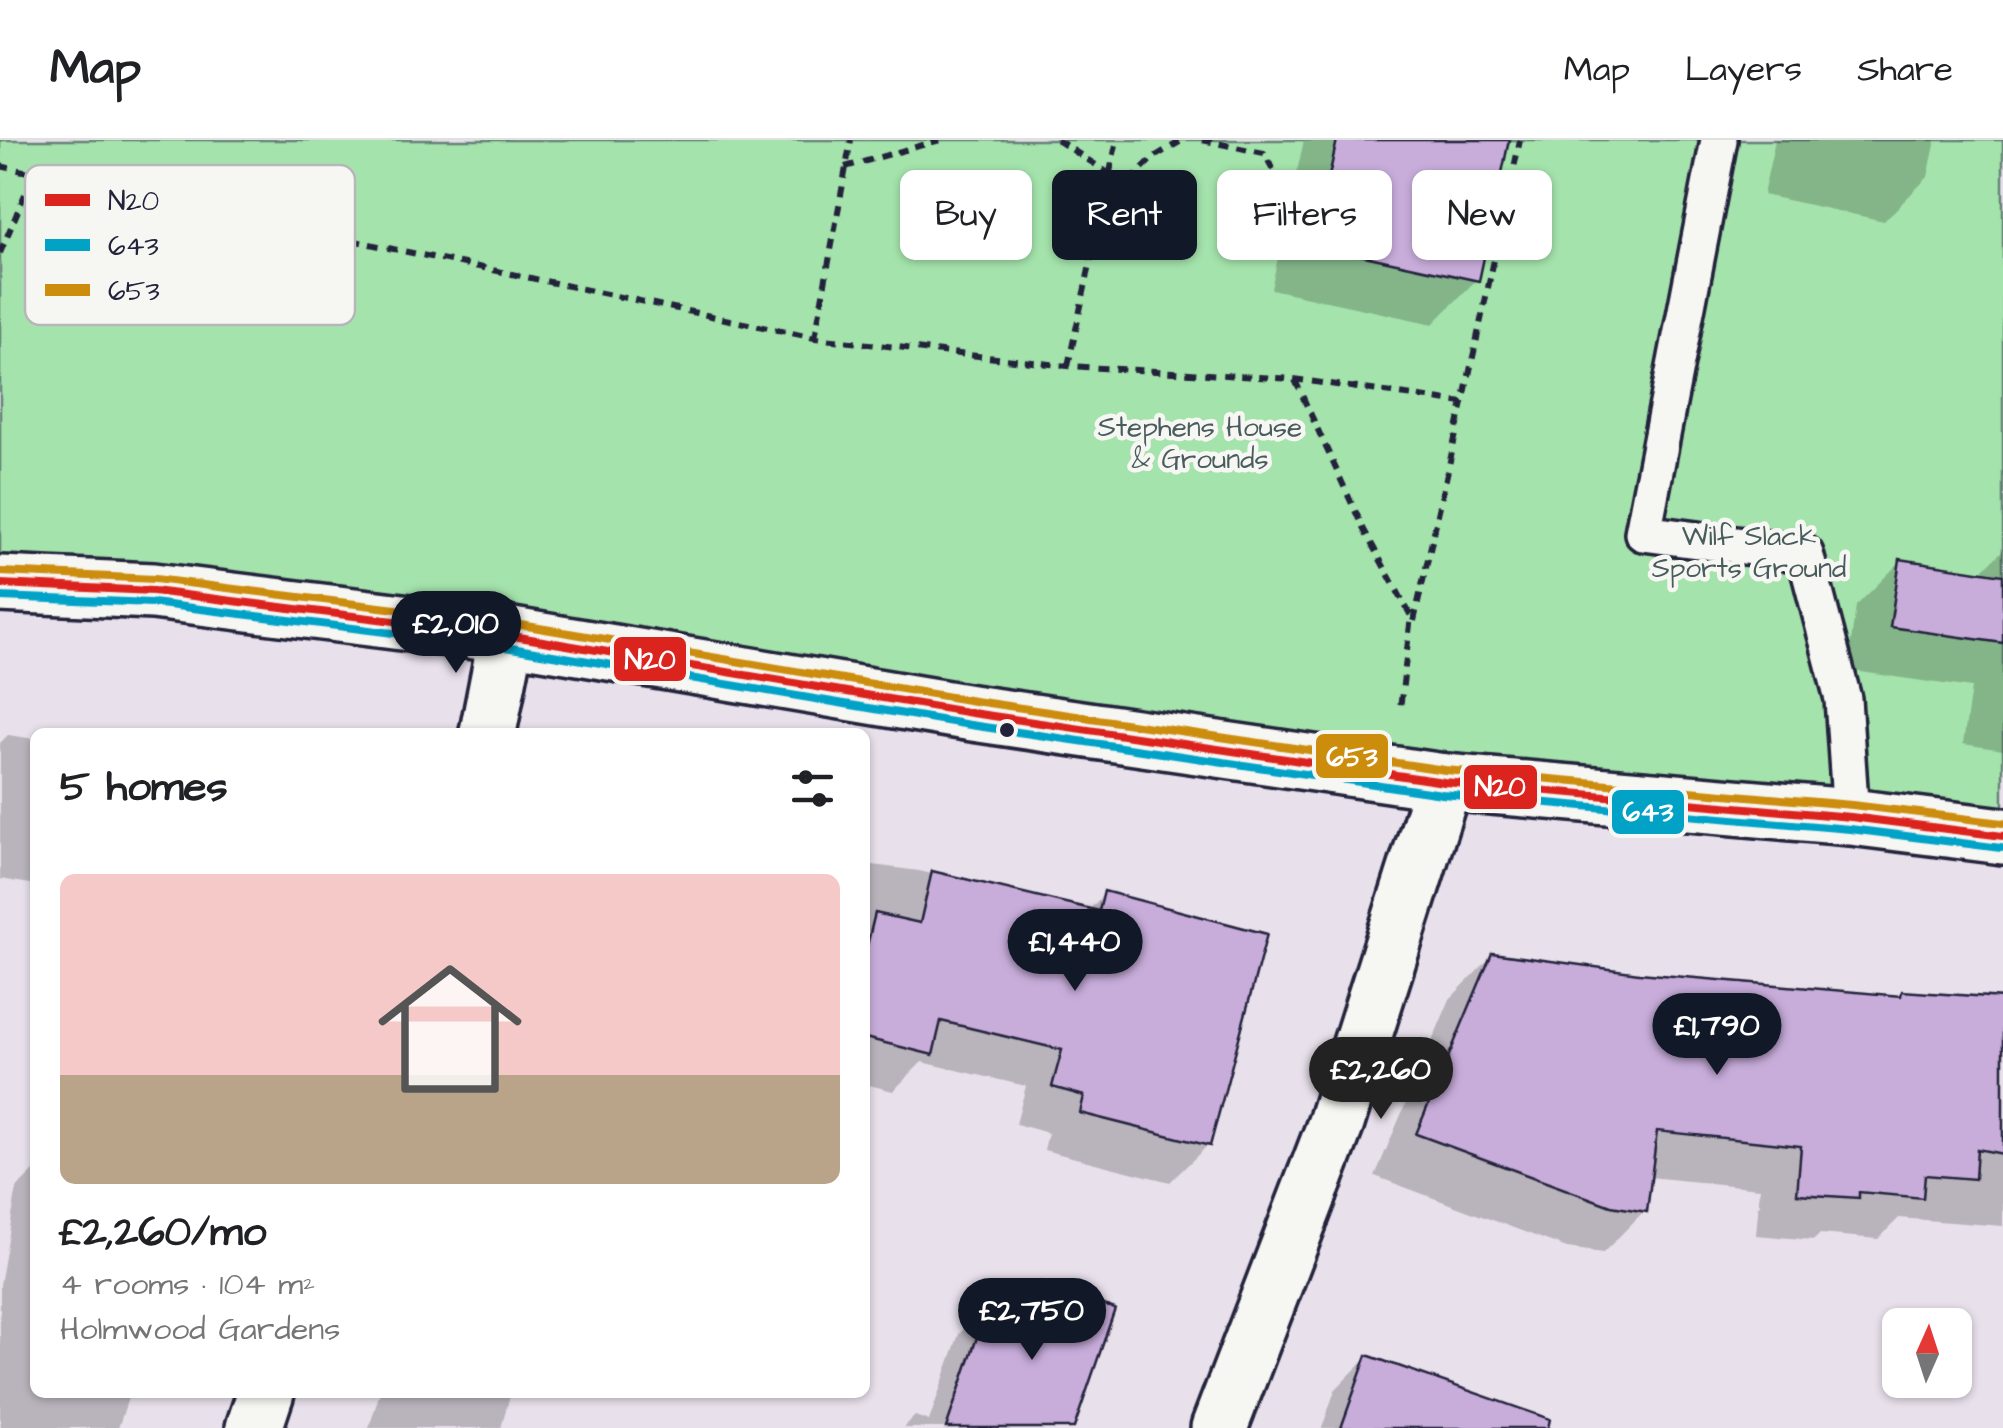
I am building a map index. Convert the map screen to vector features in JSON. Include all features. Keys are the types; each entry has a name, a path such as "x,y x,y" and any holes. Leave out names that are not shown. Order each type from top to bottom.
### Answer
{"main road":[{"path":"0,584 153,591 507,635 972,713 1444,782 1851,817 2003,836"},
{"path":"489,728 507,635"},
{"path":"1218,1428 1336,1123 1444,782"},
{"path":"254,1428 264,1398"}],"lane":[{"path":"1719,140 1643,533 1805,554 1843,698 1851,817"}],"path":[{"path":"816,338 851,140"},
{"path":"845,167 940,140"},
{"path":"1057,140 1104,170"},
{"path":"1111,170 1117,140"},
{"path":"1141,170 1154,157 1183,140"},
{"path":"1202,140 1264,153"},
{"path":"1266,140 1264,153 1273,170"},
{"path":"1414,622 1520,140"},
{"path":"0,166 25,171"},
{"path":"0,253 25,194"},
{"path":"355,241 816,338 1068,366 1294,379 1463,403"},
{"path":"1068,366 1092,260"},
{"path":"1294,379 1364,530 1411,616 1401,708 1382,773"}],"green space":[{"name":"Stephens House & Grounds","path":"0,140 2003,140 2003,835 0,584"}],"building":[{"path":"1337,140 1509,140 1503,170 1412,170 1412,260 1483,260 1479,281 1383,260 1392,260 1392,170 1330,170"},
{"path":"1900,559 2003,575 2003,643 1890,627"},
{"path":"932,871 1099,911 1104,891 1267,934 1210,1146 1080,1113 1084,1096 1052,1087 1062,1050 941,1021 933,1055 870,1039 870,934 875,913 920,923"},
{"path":"1492,953 1639,973 1901,996 1902,991 2003,998 2003,1154 1977,1149 1975,1179 1925,1175 1923,1198 1859,1192 1859,1198 1797,1194 1801,1146 1657,1131 1647,1212 1611,1206 1416,1134"},
{"path":"1040,1282 1115,1309 1074,1428 946,1428 990,1299 1030,1312"},
{"path":"1367,1355 1550,1419 1548,1428 1341,1428"}],"transit line":[{"name":"653","path":"1,572 155,579 509,623 974,701 1445,770 1852,805 2003,823"},
{"name":"N20","path":"0,584 153,591 507,635 972,713 1444,782 1851,817 2003,836"},
{"name":"643","path":"0,597 152,603 505,647 970,725 1442,794 1850,829 2001,848"}],"park label":[{"name":"Wilf Slack Sports Ground","path":"1749,551"}]}
